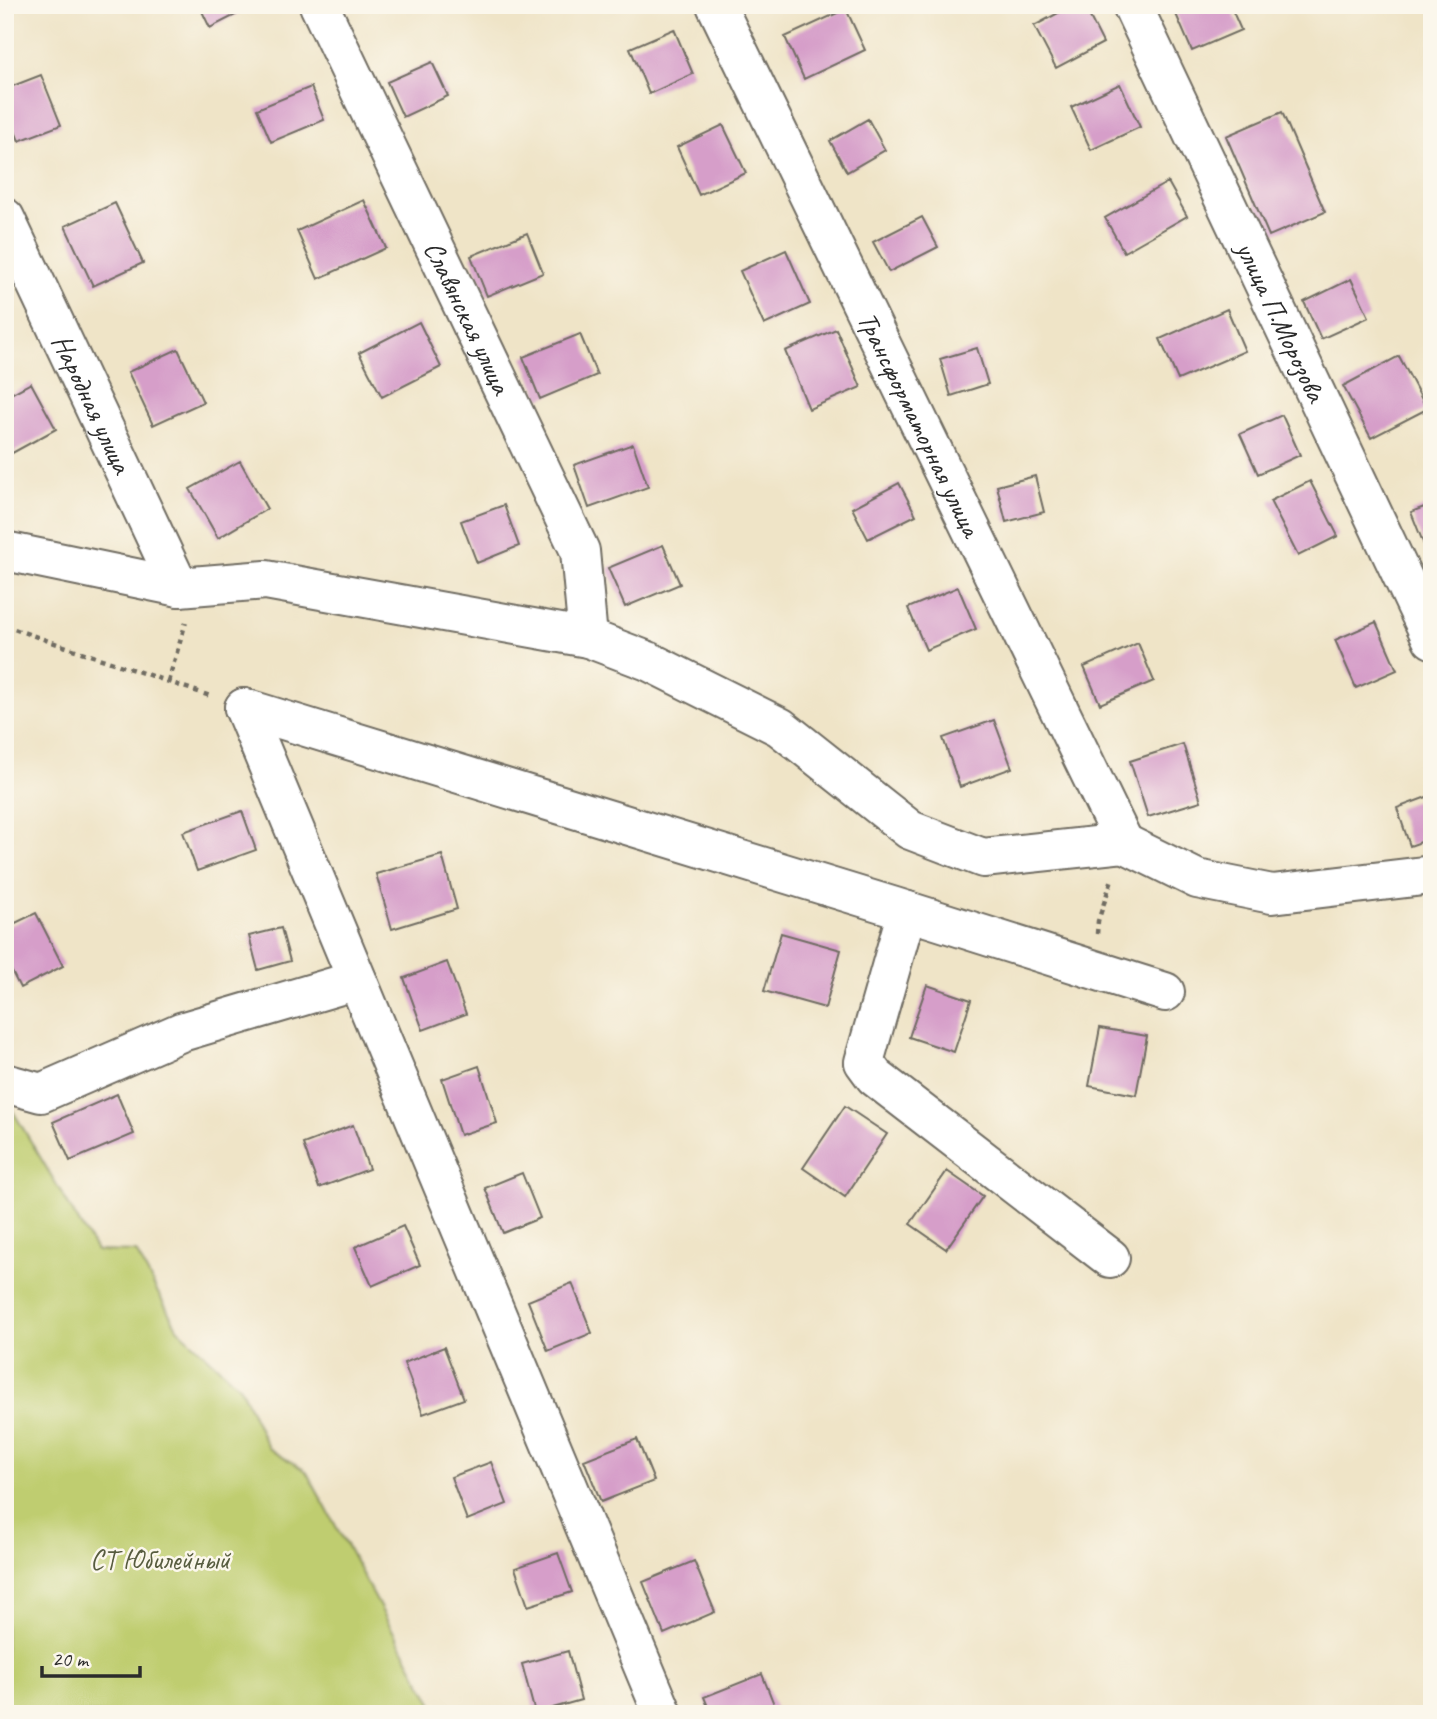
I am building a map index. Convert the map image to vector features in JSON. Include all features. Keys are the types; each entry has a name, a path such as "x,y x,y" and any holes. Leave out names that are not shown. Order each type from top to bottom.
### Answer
{"street":[{"name":"Славянская улица","path":"319,5 580,551 588,638"},
{"name":"Трансформаторная улица","path":"716,5 1124,843"},
{"name":"улица П.Морозова","path":"1132,5 1432,639"},
{"name":"Народная улица","path":"5,218 183,604"},
{"path":"5,551 183,604 266,580 588,638 648,661 780,727 910,830 983,858 1124,843 1197,879 1272,894 1432,875"},
{"path":"244,708 1164,992"},
{"path":"244,708 663,1714"},
{"path":"907,911 864,1062 875,1077 1110,1258"},
{"path":"5,1083 41,1093 181,1032 357,980"}],"path":[{"path":"168,682 175,657 183,604"},
{"path":"5,626 244,708"}],"green space":[{"name":"СТ Юбилейный","path":"5,1098 96,1251 136,1252 177,1328 240,1387 268,1448 306,1471 438,1714 5,1714"}],"building":[{"path":"199,5 255,5 210,28"},
{"path":"1073,5 1084,5 1103,43 1056,68 1034,26"},
{"path":"1172,5 1230,5 1241,30 1192,51"},
{"path":"846,9 865,50 804,79 785,37"},
{"path":"674,29 693,74 649,94 630,48"},
{"path":"432,62 448,96 403,117 387,82"},
{"path":"41,75 61,125 19,141 5,107 5,89"},
{"path":"1120,84 1140,127 1091,150 1071,107"},
{"path":"311,87 324,120 271,142 257,109"},
{"path":"1282,112 1325,212 1269,236 1226,136"},
{"path":"868,119 885,150 847,172 830,141"},
{"path":"723,125 746,173 699,195 677,147"},
{"path":"1168,182 1187,216 1124,252 1105,218"},
{"path":"364,200 386,248 318,279 297,231"},
{"path":"115,203 143,263 93,286 65,226"},
{"path":"922,217 938,247 889,272 873,242"},
{"path":"527,233 543,273 487,296 471,256"},
{"path":"786,250 810,304 764,325 740,271"},
{"path":"1351,279 1369,317 1321,339 1304,302"},
{"path":"1227,309 1245,351 1178,380 1160,339"},
{"path":"419,322 441,367 382,397 359,353"},
{"path":"836,329 861,387 809,409 785,351"},
{"path":"580,334 597,375 540,399 523,357"},
{"path":"977,348 988,384 951,396 940,359"},
{"path":"178,349 203,402 153,425 128,372"},
{"path":"1399,356 1427,409 1371,438 1343,386"},
{"path":"31,383 56,429 5,457 5,397"},
{"path":"1282,415 1300,455 1258,474 1240,434"},
{"path":"633,444 648,487 589,508 574,465"},
{"path":"240,461 267,509 218,538 190,489"},
{"path":"1035,476 1044,512 1006,522 997,486"},
{"path":"1310,481 1338,536 1298,556 1270,501"},
{"path":"899,483 916,515 868,539 852,508"},
{"path":"1432,504 1432,565 1411,512"},
{"path":"504,505 519,546 477,563 461,521"},
{"path":"663,545 680,584 625,607 608,568"},
{"path":"958,587 976,629 926,650 908,608"},
{"path":"1376,622 1397,670 1356,688 1335,640"},
{"path":"1138,643 1154,681 1100,704 1084,667"},
{"path":"994,720 1012,768 960,787 943,738"},
{"path":"1183,744 1201,801 1148,817 1130,761"},
{"path":"1432,795 1432,838 1410,846 1397,808"},
{"path":"242,811 256,850 197,871 183,832"},
{"path":"442,855 457,909 392,929 376,874"},
{"path":"36,913 63,966 20,988 5,958 5,928"},
{"path":"281,928 290,961 258,970 249,936"},
{"path":"781,933 841,950 825,1008 764,991"},
{"path":"447,962 466,1014 423,1030 404,978"},
{"path":"927,985 971,1000 954,1052 909,1037"},
{"path":"1100,1028 1147,1036 1136,1095 1089,1086"},
{"path":"479,1066 497,1123 460,1135 442,1079"},
{"path":"117,1094 134,1134 70,1161 53,1122"},
{"path":"845,1106 887,1134 845,1197 803,1168"},
{"path":"353,1125 369,1169 319,1188 303,1144"},
{"path":"947,1171 983,1196 946,1249 910,1224"},
{"path":"522,1173 540,1218 503,1233 485,1188"},
{"path":"403,1226 420,1265 372,1286 355,1247"},
{"path":"572,1283 592,1333 548,1351 528,1301"},
{"path":"444,1347 464,1399 423,1414 404,1363"},
{"path":"637,1439 654,1481 601,1502 584,1460"},
{"path":"491,1462 507,1504 467,1520 451,1477"},
{"path":"558,1553 572,1592 528,1606 515,1568"},
{"path":"694,1561 715,1612 664,1634 643,1582"},
{"path":"568,1651 581,1700 535,1713 522,1664"},
{"path":"762,1674 777,1712 711,1714 704,1697"}]}
